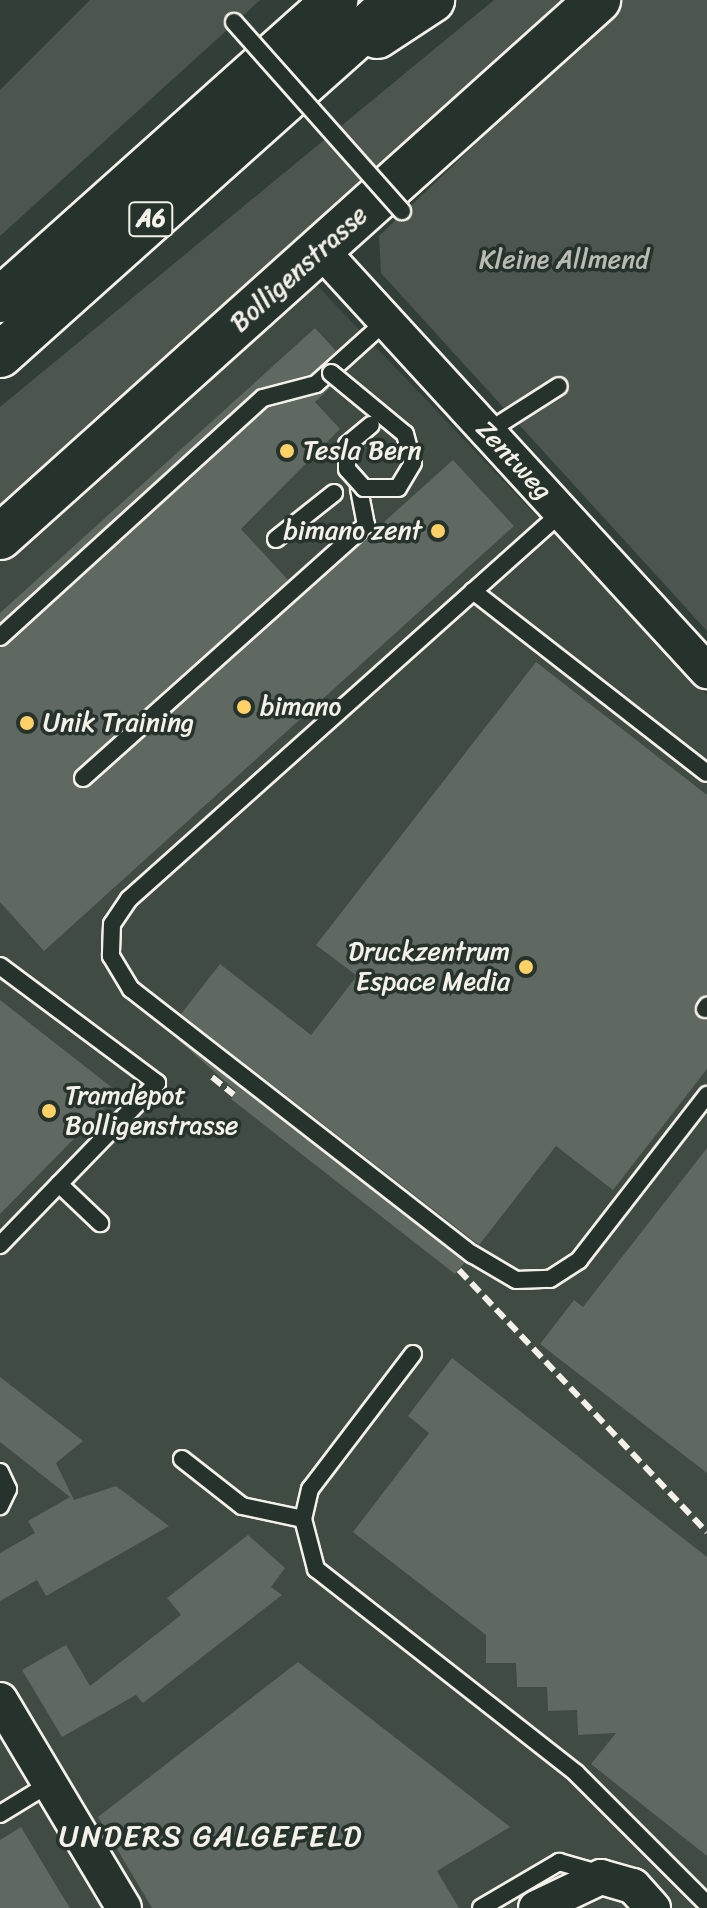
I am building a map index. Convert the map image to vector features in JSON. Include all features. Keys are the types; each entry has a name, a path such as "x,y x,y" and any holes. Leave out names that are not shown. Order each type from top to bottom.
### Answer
{"main road":[{"path":"183,136 297,0"},
{"name":"A6","path":"0,300 336,0"},
{"name":"A6","path":"0,355 397,0"},
{"path":"304,83 432,0"},
{"name":"Bolligenstrasse","path":"0,537 598,0"}],"street":[{"name":"Zentweg","path":"320,249 707,671"},
{"path":"0,1700 124,1908"},
{"path":"536,1908 584,1880 618,1879 653,1908"}],"lane":[{"path":"234,22 402,211"},
{"path":"0,637 263,398 316,384 386,321"},
{"path":"331,373 405,434 413,463 398,488 364,488 347,469 347,445 371,425"},
{"path":"487,432 559,386"},
{"path":"83,778 366,525 359,488"},
{"path":"276,539 334,493"},
{"path":"562,512 129,899 111,929 115,969 131,989 472,1254 516,1280 550,1279 579,1260 707,1095"},
{"path":"473,591 707,773"},
{"path":"0,966 157,1083 0,1245"},
{"path":"59,1184 100,1223"},
{"path":"413,1354 310,1489 303,1519 309,1553 332,1585 576,1773 707,1904"},
{"path":"182,1459 242,1506 303,1519"},
{"path":"0,1472 8,1489 0,1506"},
{"path":"0,1814 49,1784"},
{"path":"481,1908 559,1862 618,1879"}],"shaded area":[{"path":"309,277 707,695 707,1908 0,1908 0,561"}],"green space":[{"path":"90,0 260,0 0,236 0,90"},
{"path":"494,0 565,0 0,507 0,407"},
{"name":"Kleine Allmend","path":"618,0 707,0 707,631 381,273 379,236 482,138 488,121"}],"building":[{"path":"315,328 336,351 311,374 256,390 0,622 0,613"},
{"path":"331,387 315,402 340,429 241,529 288,580 76,770 75,786 90,786 453,460 514,526 44,951 0,902 0,648 268,408"},
{"name":"Druckzentrum Espace Media","path":"536,662 707,795 707,995 694,1009 707,1020 707,1069 613,1190 556,1146 479,1245 181,1014 220,964 311,1035 357,976 316,945"},
{"name":"Tramdepot Bolligenstrasse","path":"0,1000 119,1093 0,1214"},
{"path":"168,1031 465,1262 455,1274 231,1099 236,1091"},
{"path":"707,1148 707,1473 540,1344 574,1300 583,1307"},
{"path":"452,1358 707,1557 707,1856 591,1764 616,1733 578,1735 577,1710 548,1711 547,1687 517,1687 516,1663 486,1663 486,1635 353,1532 429,1433 408,1416"},
{"path":"0,1377 83,1441 56,1463 74,1500 116,1486 169,1526 46,1596 37,1580 0,1601 0,1553 35,1533 28,1521 70,1497 0,1442"},
{"path":"248,1535 285,1568 271,1587 282,1595 143,1703 136,1695 62,1737 22,1670 66,1645 90,1686 181,1615 167,1598"},
{"path":"298,1662 510,1827 437,1871 459,1908 152,1908 98,1817"},
{"path":"21,1827 70,1908 0,1908 0,1840"}],"railway":[{"path":"212,1077 234,1095"},
{"path":"459,1270 707,1532"}],"place":[{"name":"Tesla Bern","path":"287,451"},
{"name":"bimano zent","path":"438,531"},
{"name":"bimano","path":"244,707"},
{"name":"Unik Training","path":"27,723"},
{"name":"Druckzentrum Espace Media","path":"526,967"},
{"name":"Tramdepot Bolligenstrasse","path":"49,1111"}],"district":[{"name":"UNDERS GALGEFELD","path":"211,1836"}]}
